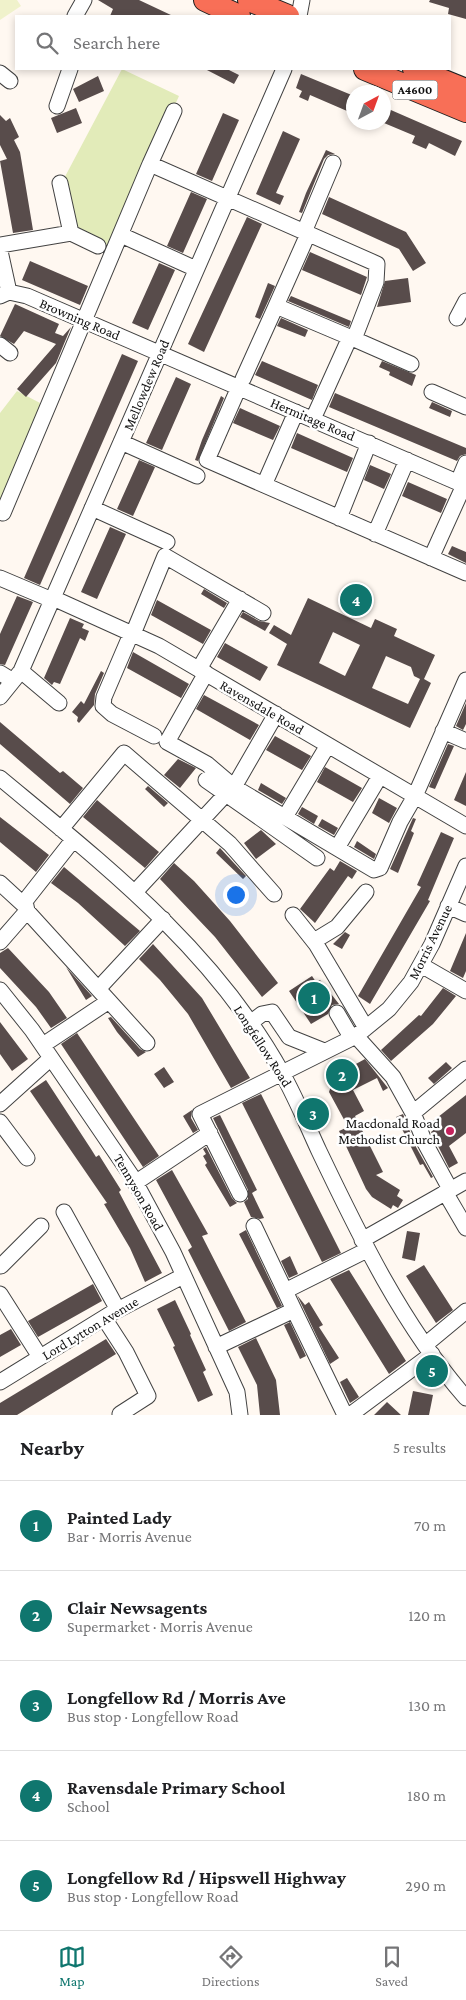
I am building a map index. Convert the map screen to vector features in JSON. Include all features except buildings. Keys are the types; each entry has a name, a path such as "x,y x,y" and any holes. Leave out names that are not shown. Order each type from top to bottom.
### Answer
{"highway":[{"path":"205,0 237,15"},
{"path":"249,0 286,15"},
{"name":"A4600","path":"367,70 466,111"},
{"name":"A4600","path":"416,70 466,90"}],"street":[{"path":"76,15 84,0"},
{"path":"299,15 302,0"},
{"path":"57,106 70,70"},
{"name":"Mellowdew Road","path":"0,697 52,599 284,70"},
{"path":"3,513 174,111"},
{"path":"333,163 276,306 208,460 466,572"},
{"path":"150,164 377,264 376,282 352,338 313,419"},
{"path":"60,182 71,233"},
{"path":"0,246 71,233 98,246"},
{"path":"121,235 196,269"},
{"path":"0,251 4,294"},
{"name":"Browning Road","path":"4,294 22,294 160,353"},
{"path":"457,318 466,300"},
{"path":"276,306 411,364"},
{"name":"Hermitage Road","path":"160,353 241,383 296,412 462,485"},
{"path":"432,392 466,407"},
{"path":"264,485 296,412"},
{"path":"121,442 197,476"},
{"path":"338,518 369,443"},
{"path":"376,534 407,460"},
{"path":"431,558 462,485 466,463"},
{"path":"92,508 168,542"},
{"path":"154,736 112,714 103,706 104,697 166,556 263,613"},
{"name":"Ravensdale Road","path":"0,578 159,646 466,826"},
{"path":"240,599 167,742 207,764 229,791 251,811 317,858"},
{"path":"11,675 59,703"},
{"path":"206,780 285,817 374,870 380,868 400,822 415,796 466,680"},
{"path":"135,892 229,791 276,714"},
{"path":"443,731 466,741"},
{"path":"285,817 328,745"},
{"path":"61,829 124,752 230,844 274,894"},
{"path":"337,848 380,776"},
{"name":"Longfellow Road","path":"0,778 163,918 198,955 250,1023 282,1073 365,1245 428,1349 466,1398"},
{"path":"0,942 26,908 25,901 73,840"},
{"name":"Morris Avenue","path":"210,1133 200,1114 358,1034 389,1009 411,982 466,866"},
{"path":"0,883 26,908 147,1043"},
{"path":"316,944 319,938 337,927 366,892"},
{"path":"448,906 466,914"},
{"path":"293,915 316,944 358,1034"},
{"path":"98,989 163,918"},
{"path":"420,965 466,991"},
{"name":"Tennyson Road","path":"0,990 47,1052 135,1183 160,1227 237,1392 240,1415"},
{"path":"0,1104 47,1052 109,1002"},
{"path":"250,1023 262,1014 272,1012 290,1037 324,1051"},
{"path":"337,1013 358,1034 394,1077 413,1112 425,1143 466,1228"},
{"path":"413,1112 466,1068"},
{"path":"0,1122 27,1158"},
{"path":"135,1183 210,1133 240,1194"},
{"path":"285,1291 365,1245 447,1191 466,1181"},
{"path":"64,1212 118,1310"},
{"path":"0,1266 41,1226"},
{"path":"254,1226 345,1415"},
{"name":"Lord Lytton Avenue","path":"0,1382 104,1318 183,1276"},
{"path":"0,1294 40,1357"},
{"path":"216,1347 294,1310"},
{"path":"350,1415 428,1349 466,1311"},
{"path":"104,1318 126,1352 148,1396 120,1414"}],"green space":[{"path":"0,0 17,0 21,6 0,20"},
{"path":"121,70 179,96 109,249 67,226 59,188"},
{"path":"17,391 42,404 0,502 0,413"}],"place":[{"name":"Ravensdale Primary School","path":"356,600"},
{"name":"Painted Lady","path":"314,998"},
{"name":"Clair Newsagents","path":"342,1075"},
{"name":"Longfellow Rd / Morris Ave","path":"313,1114"},
{"name":"Macdonald Road Methodist Church","path":"450,1131"},
{"name":"Longfellow Rd / Hipswell Highway","path":"432,1371"}]}
